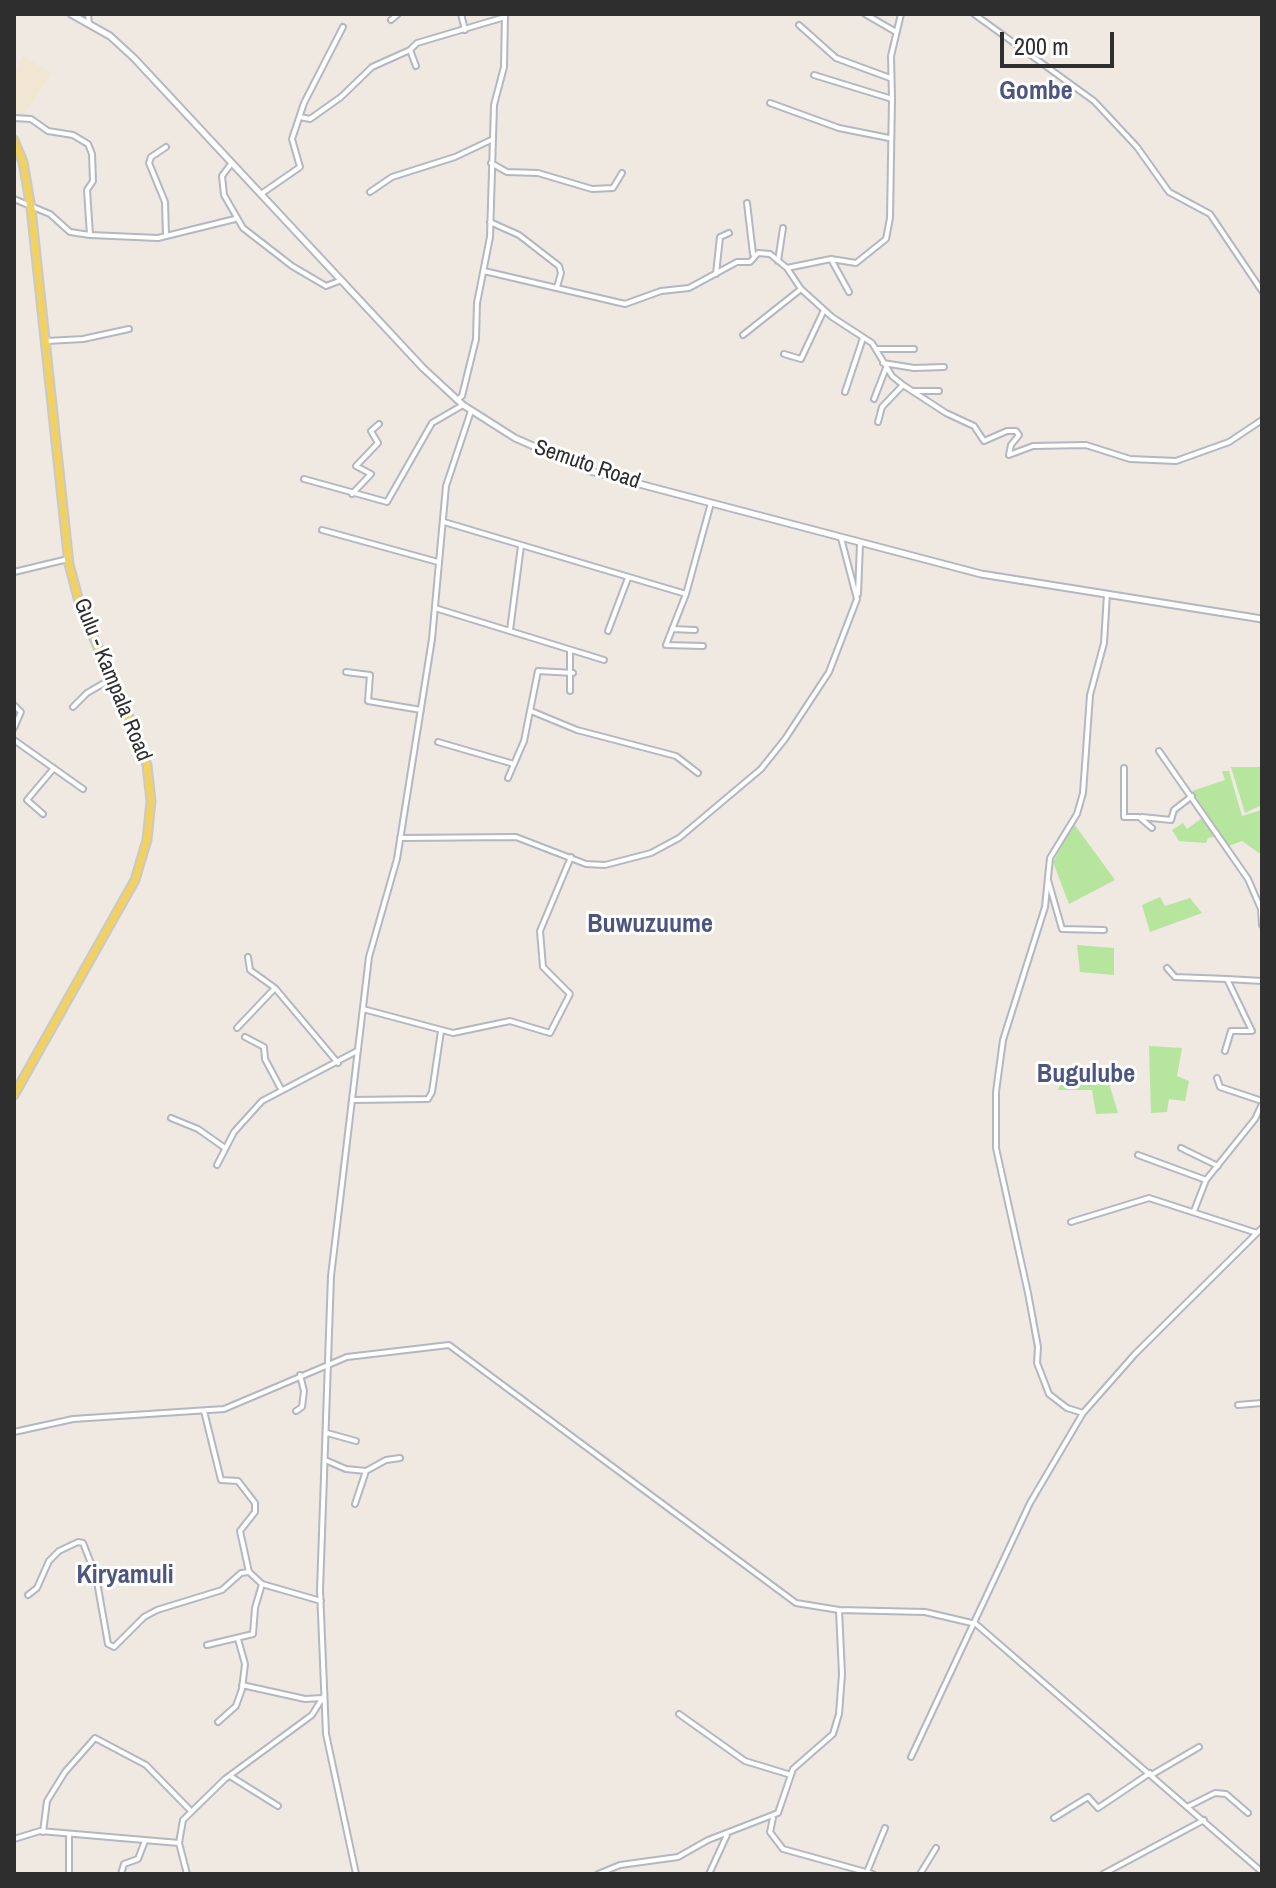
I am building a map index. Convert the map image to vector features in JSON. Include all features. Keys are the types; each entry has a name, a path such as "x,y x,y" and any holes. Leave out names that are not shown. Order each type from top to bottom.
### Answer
{"main road":[{"name":"Semuto Road","path":"71,14 134,58 339,281 457,400 515,438 562,461 860,544 981,574 1262,619"},
{"name":"Gulu - Kampala Road","path":"14,140 23,162 31,208 68,559 81,609 147,765 151,801 147,840 135,880 14,1095"}],"street":[{"path":"88,14 89,24"},
{"path":"391,20 398,14"},
{"path":"461,14 465,30"},
{"path":"865,14 896,32"},
{"path":"787,268 831,259 856,263 886,239 890,218 890,78 901,14"},
{"path":"974,14 1094,101 1137,147 1169,192 1210,214 1262,291"},
{"path":"299,117 310,119 388,57 410,50 422,41 505,16 504,67 495,95 490,222 477,303 476,339 462,396 457,400"},
{"path":"799,25 836,58 890,78"},
{"path":"259,195 300,167 292,139 299,117 343,27"},
{"path":"410,50 416,66"},
{"path":"814,75 892,99"},
{"path":"770,103 839,128 889,138"},
{"path":"14,118 31,119 48,131 73,135 88,144 92,154 93,181 87,190 90,235"},
{"path":"370,192 392,177 455,157 491,140"},
{"path":"166,147 151,157 149,163 165,202 166,236"},
{"path":"491,163 507,172 538,173 592,189 613,188 622,173"},
{"path":"231,164 224,172 223,186 235,219 292,266 326,286 339,281"},
{"path":"14,199 50,214 76,235 143,239 235,219"},
{"path":"747,203 753,257"},
{"path":"490,222 519,235 559,266 561,273 557,287"},
{"path":"778,261 783,228"},
{"path":"716,274 719,241 723,234 729,233"},
{"path":"484,271 625,304 661,291 689,288 737,262 750,262 762,252 787,268 801,289 824,310 877,349 885,365 903,385 974,426 984,441 1007,431 1016,431 1019,435 1009,455 1033,446 1086,445 1130,459 1176,461 1229,442 1262,420"},
{"path":"831,259 849,292"},
{"path":"743,335 801,289"},
{"path":"784,354 801,359 824,310"},
{"path":"44,341 83,339 129,329"},
{"path":"845,392 863,338"},
{"path":"877,349 914,349"},
{"path":"885,365 944,367"},
{"path":"874,399 885,365"},
{"path":"878,422 882,407 903,385"},
{"path":"912,391 939,391"},
{"path":"304,479 381,502 389,501 432,423 463,405"},
{"path":"356,1874 340,1785 328,1748 324,1697 321,1601 331,1276 371,947 394,875 435,608 448,478 471,411"},
{"path":"352,494 371,474 356,466 378,443 371,431 379,424"},
{"path":"703,646 667,647 686,594 711,503"},
{"path":"444,522 686,594"},
{"path":"322,530 438,562"},
{"path":"841,538 857,599"},
{"path":"400,838 516,837 586,864 605,865 651,853 679,838 740,789 785,739 829,672 857,599 860,544"},
{"path":"510,630 521,545"},
{"path":"14,572 68,559"},
{"path":"608,631 628,578"},
{"path":"1083,1413 1057,1402 1042,1381 1028,1293 996,1148 996,1092 1003,1040 1039,935 1050,858 1077,814 1083,793 1090,695 1104,643 1107,594"},
{"path":"435,608 604,660"},
{"path":"672,629 695,630"},
{"path":"570,651 573,673 570,691"},
{"path":"508,778 531,711 538,671 573,673"},
{"path":"346,672 370,675 368,701 421,710"},
{"path":"73,707 87,693 111,679"},
{"path":"14,705 21,712 14,728"},
{"path":"531,711 577,730 676,756 698,773"},
{"path":"14,740 83,789"},
{"path":"438,742 514,764"},
{"path":"1159,751 1251,883 1261,909 1262,925"},
{"path":"43,814 27,800 54,768"},
{"path":"1124,768 1124,817 1171,820 1174,810 1192,796"},
{"path":"1139,817 1152,828"},
{"path":"363,1009 441,1031 476,1030 510,1021 550,1033 570,994 543,967 540,931 571,857"},
{"path":"1047,878 1062,929 1104,930"},
{"path":"248,957 250,970 275,988 338,1063"},
{"path":"1167,968 1175,977 1262,981"},
{"path":"1225,1051 1231,1031 1252,1031 1227,979"},
{"path":"237,1028 275,988"},
{"path":"352,1100 428,1099 432,1092 441,1031"},
{"path":"245,1037 264,1047 265,1059 281,1089"},
{"path":"217,1165 248,1113 281,1089 357,1051"},
{"path":"1194,1211 1206,1180 1262,1103 1220,1087 1217,1078"},
{"path":"171,1118 198,1129 225,1148"},
{"path":"1181,1148 1218,1166"},
{"path":"1138,1155 1206,1180"},
{"path":"911,1757 976,1624 1030,1503 1083,1413 1135,1354 1260,1231 1149,1198 1071,1222"},
{"path":"14,1432 73,1419 230,1407 329,1362 435,1345 455,1348 781,1594 814,1608 925,1612 976,1624 1262,1872"},
{"path":"300,1375 304,1391 298,1410 304,1414"},
{"path":"1238,1405 1262,1403"},
{"path":"204,1411 221,1480 238,1481 255,1503 255,1512 240,1531 249,1572 262,1584 321,1601"},
{"path":"327,1433 356,1441"},
{"path":"325,1460 366,1471 386,1460 400,1458"},
{"path":"355,1504 366,1471"},
{"path":"363,1485 373,1486"},
{"path":"28,1595 37,1588 49,1561 59,1551 78,1542 83,1543 96,1576 108,1644 114,1647 144,1617 183,1600 222,1590 241,1573 249,1572"},
{"path":"207,1645 238,1639 255,1631 255,1608 262,1584"},
{"path":"839,1610 842,1674 839,1714 833,1734 797,1765 774,1815 770,1832 783,1849 870,1873 885,1828"},
{"path":"218,1722 236,1706 242,1685 245,1664 238,1639"},
{"path":"242,1685 305,1699 324,1697"},
{"path":"187,1874 179,1843 183,1820 230,1776 285,1738 319,1707 324,1697"},
{"path":"679,1714 745,1761 791,1776"},
{"path":"43,1832 47,1801 65,1772 95,1738 146,1765 191,1811"},
{"path":"1054,1818 1088,1797 1098,1808 1199,1747"},
{"path":"230,1776 278,1806"},
{"path":"1189,1806 1215,1793 1226,1794 1248,1813"},
{"path":"598,1874 620,1865 678,1857 774,1815"},
{"path":"1103,1874 1204,1820"},
{"path":"14,1839 43,1832 179,1843"},
{"path":"709,1874 727,1835"},
{"path":"69,1836 69,1874"},
{"path":"121,1874 124,1864 138,1859 145,1841"},
{"path":"920,1874 936,1848"}],"shaded area":[{"path":"23,56 51,73 21,120 14,117 14,74"}],"green space":[{"path":"1231,767 1262,767 1262,805 1245,813"},
{"path":"1222,771 1229,771 1242,816 1262,810 1262,851 1259,853 1242,841 1229,846 1192,791 1225,780"},
{"path":"1205,816 1219,836 1208,838 1206,843 1179,841 1172,830 1183,823 1187,829"},
{"path":"1074,824 1115,880 1069,904 1053,862"},
{"path":"1160,897 1165,906 1190,898 1202,913 1150,932 1142,905"},
{"path":"1077,945 1114,948 1114,975 1080,972"},
{"path":"1149,1046 1182,1048 1177,1076 1189,1081 1185,1101 1169,1099 1167,1112 1151,1113"},
{"path":"1108,1080 1118,1113 1096,1114 1092,1090 1058,1090 1061,1083"}],"district":[{"name":"Gombe","path":"1036,92"},
{"name":"Buwuzuume","path":"650,925"},
{"name":"Bugulube","path":"1086,1075"},
{"name":"Kiryamuli","path":"125,1576"}]}
